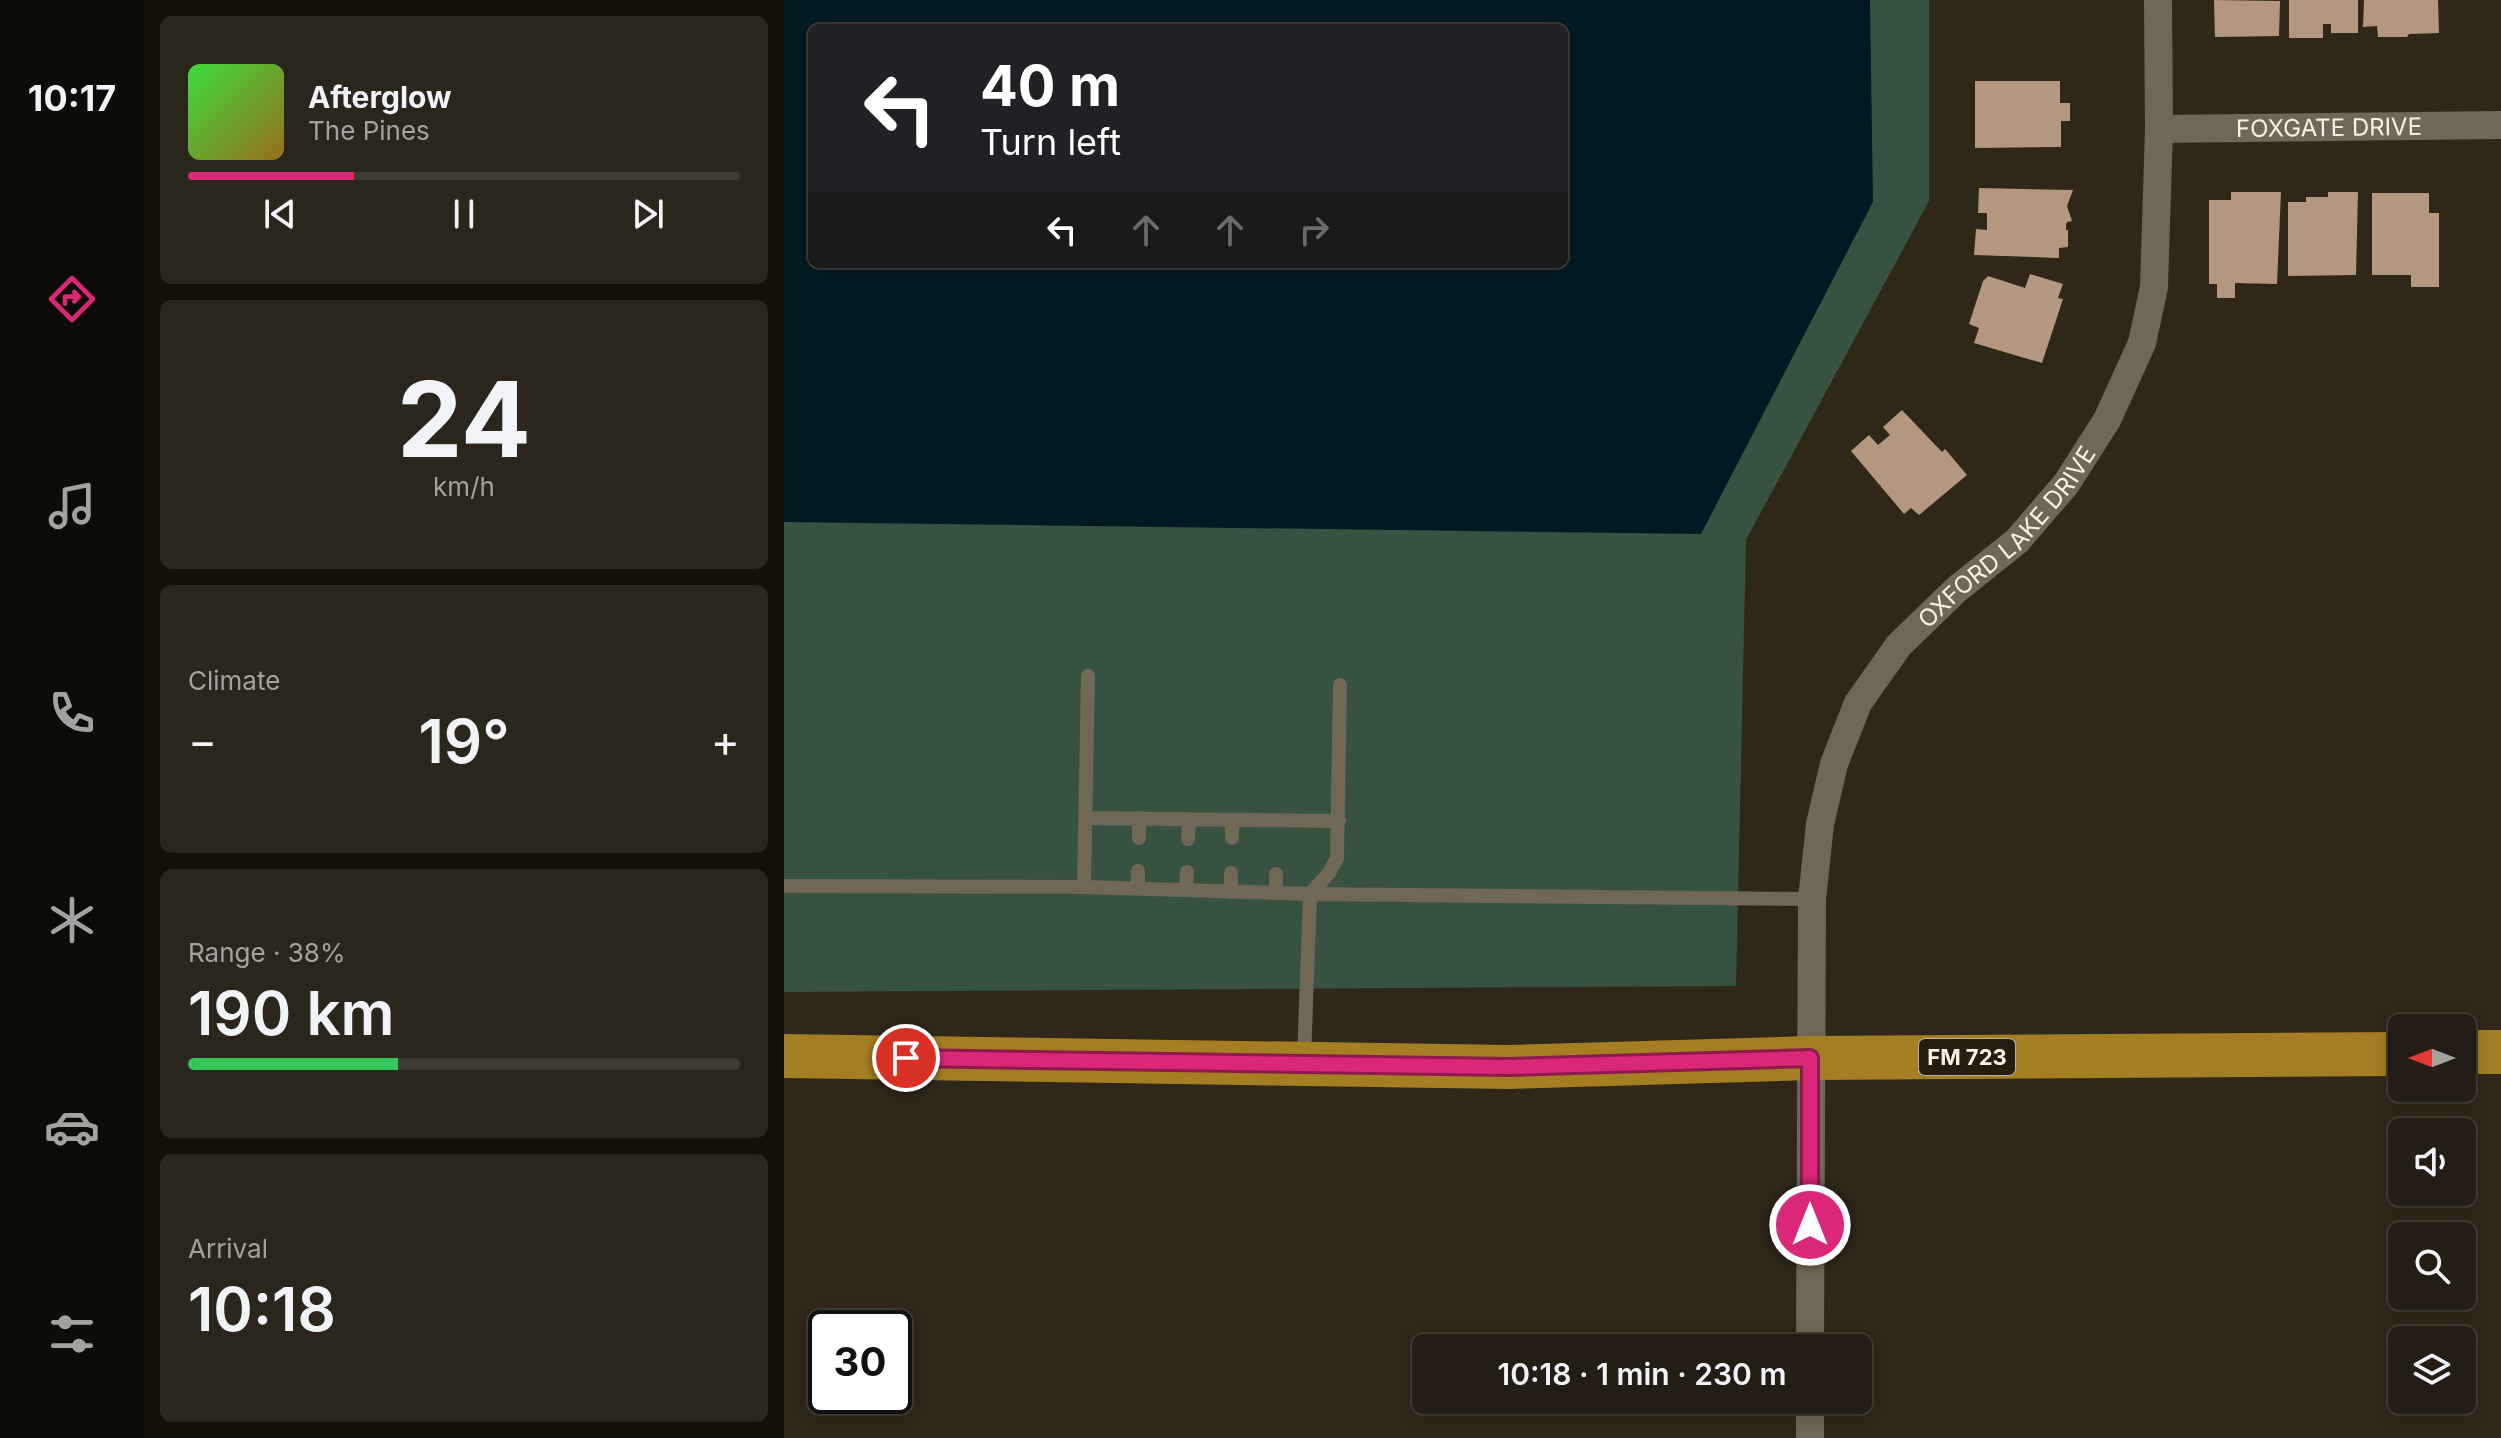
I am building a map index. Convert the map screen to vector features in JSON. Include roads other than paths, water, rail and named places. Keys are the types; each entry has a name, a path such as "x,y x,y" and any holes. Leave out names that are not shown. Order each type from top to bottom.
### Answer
{"main road":[{"path":"2476,1052 2501,1052"},
{"name":"FM 723","path":"784,1056 1509,1067 1810,1058 2388,1054"}],"street":[{"name":"OXFORD LAKE DRIVE","path":"1810,1334 1812,899 1820,824 1834,764 1858,703 1899,645 1957,589 2017,541 2066,484 2107,420 2142,343 2154,287 2159,129 2158,0"},
{"name":"FOXGATE DRIVE","path":"2159,129 2501,125"},
{"path":"1810,1414 1810,1438"}],"lane":[{"path":"1084,887 1088,676"},
{"path":"1303,1064 1310,894 1329,873 1337,858 1340,685"},
{"path":"1086,818 1339,821"},
{"path":"1139,818 1139,838"},
{"path":"1188,839 1189,819"},
{"path":"1232,820 1232,838"},
{"path":"1277,821 1277,838"},
{"path":"1138,871 1138,889"},
{"path":"1186,890 1187,872"},
{"path":"1231,873 1231,892"},
{"path":"1276,874 1276,893"},
{"path":"784,886 1084,887 1310,894 1812,899"}],"water":[{"path":"784,0 1870,0 1873,202 1701,534 784,522"}]}
